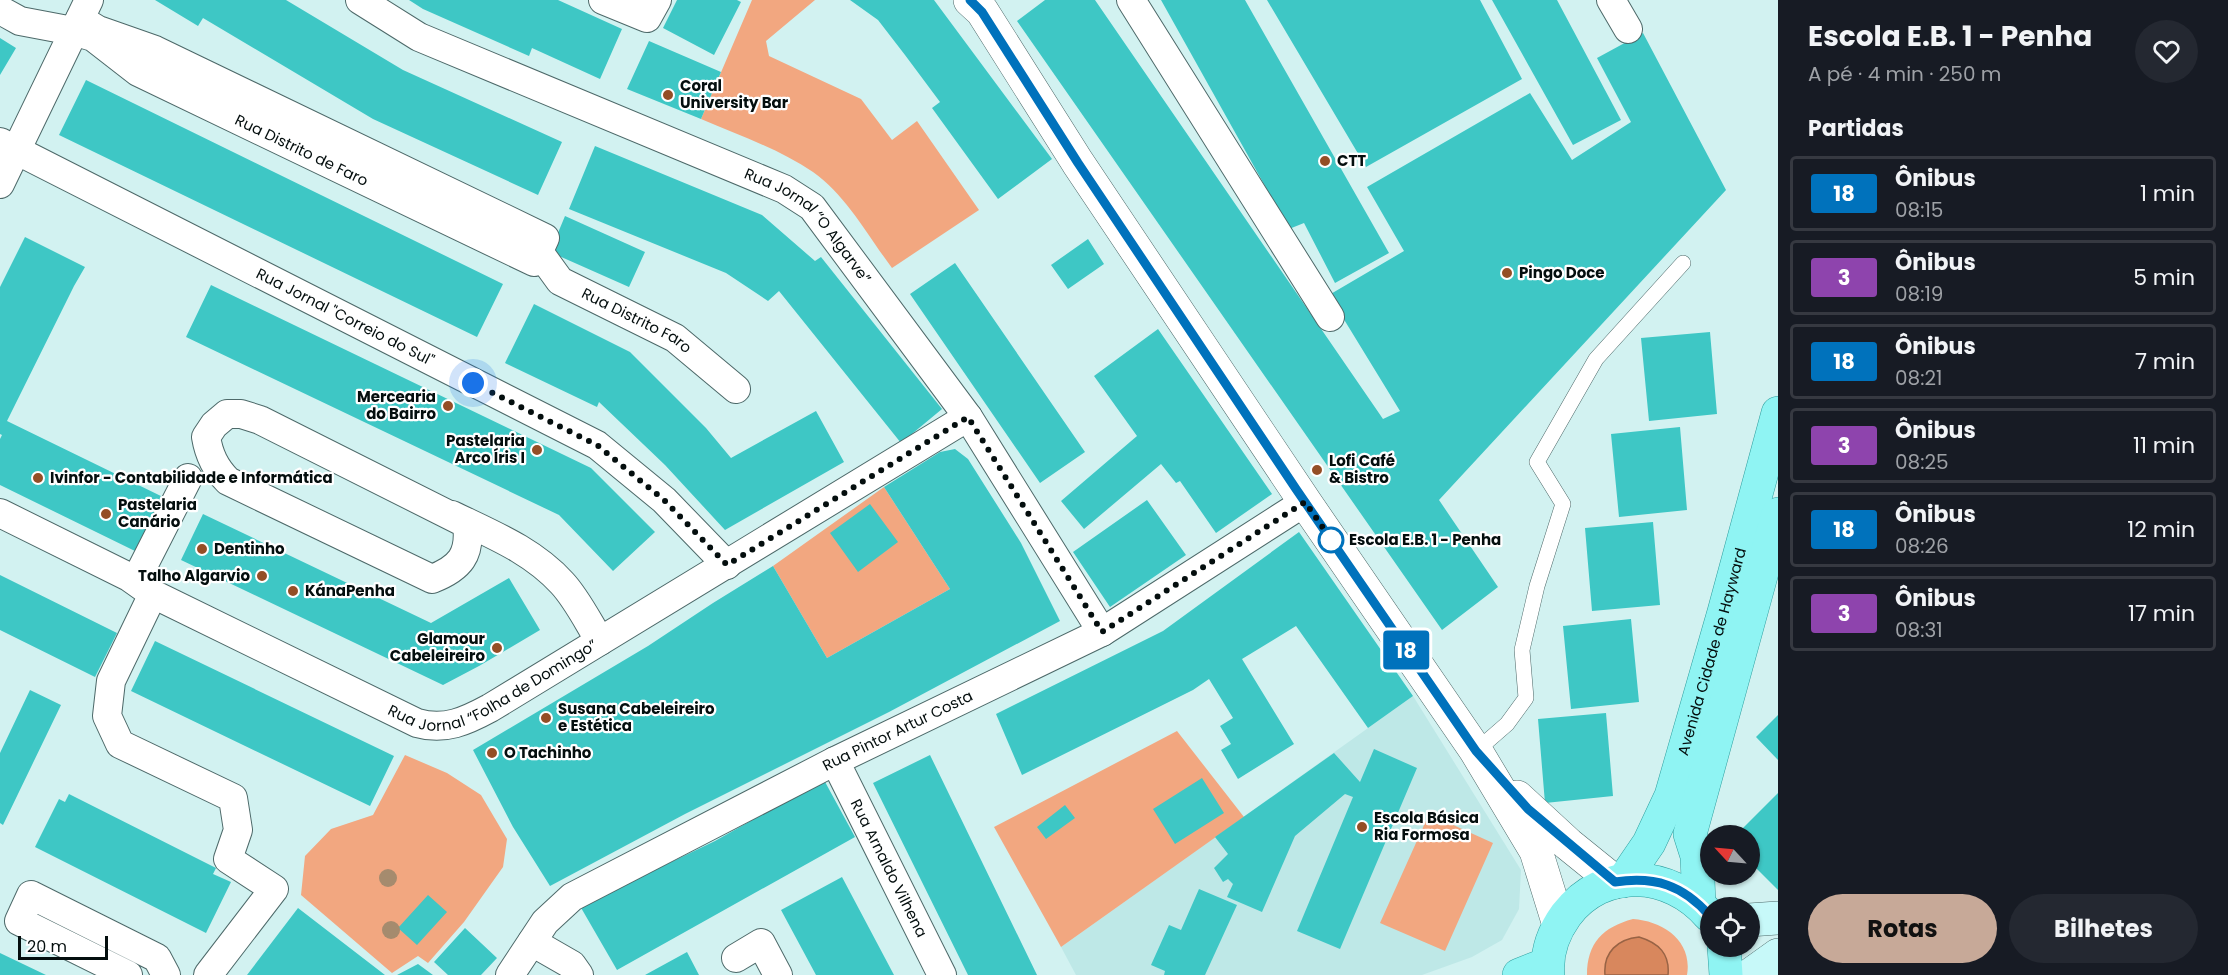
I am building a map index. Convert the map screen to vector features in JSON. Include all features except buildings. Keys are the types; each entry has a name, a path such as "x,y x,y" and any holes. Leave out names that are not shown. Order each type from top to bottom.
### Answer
{"main road":[{"name":"Avenida Cidade de Hayward","path":"1619,881 1649,843 1671,796 1778,413"},
{"name":"Avenida Cidade de Hayward","path":"1703,897 1697,856 1690,834 1778,514"},
{"path":"1538,971 1559,924 1574,906 1593,891 1619,881 1645,879 1674,887 1700,906"},
{"path":"1760,919 1778,918"},
{"path":"1750,975 1778,955"},
{"path":"1725,957 1726,975"}],"street":[{"name":"Rua Jornal “O Algarve”","path":"360,0 419,37 784,189 812,207 968,417 1102,632"},
{"path":"603,0 647,18 657,0"},
{"path":"1131,0 1330,318"},
{"path":"1611,0 1628,29"},
{"path":"983,4 1078,163 1305,502 1476,751 1536,851 1559,924"},
{"name":"Rua Distrito de Faro","path":"0,10 20,21 81,17 98,30 155,50 539,251"},
{"path":"0,184 8,147 81,17"},
{"name":"Rua Jornal \"Correio do Sul\"","path":"8,147 597,445 664,500 727,565"},
{"name":"Rua Distrito Faro","path":"539,251 560,281 675,338 736,389"},
{"path":"208,975 274,889 228,859 238,830 233,798 120,744 107,717 111,681 145,587 188,478 206,437 214,425 227,414 241,414 280,430 514,545 542,564 563,583 600,641"},
{"name":"Rua Jornal “Folha de Domingo”","path":"0,513 417,723 435,727 459,723 474,717 968,417"},
{"path":"206,437 209,454 219,472 228,481"},
{"path":"188,478 204,473 228,481 432,579 448,573 482,553 514,545"},
{"name":"Rua Pintor Artur Costa","path":"510,975 545,922 572,897 835,761 1102,632 1305,502"},
{"path":"446,512 467,524 469,539 465,556 448,573"},
{"path":"1476,751 1528,809 1619,881"},
{"name":"Rua Arnaldo Vilhena","path":"835,761 942,975"},
{"path":"128,975 20,921 31,895 157,958 166,975"},
{"path":"532,942 572,965 579,975"},
{"path":"736,958 760,943 778,975"}],"lane":[{"path":"1476,751 1507,724 1526,698 1522,650 1537,586 1563,504 1537,462 1596,359 1683,263"}],"shaded area":[{"path":"752,0 815,0 766,41 769,56 861,99 892,140 917,121 979,210 892,268 846,204 825,181 772,149 701,119"},
{"path":"884,487 950,589 827,658 773,566"},
{"name":"Escola Básica Ria Formosa","path":"1413,696 1521,870 1519,909 1502,940 1472,957 1422,975 1076,975 1061,947"},
{"path":"1177,731 1244,817 1061,947 994,827"},
{"path":"405,755 447,773 481,795 507,839 503,867 464,922 428,963 418,956 392,973 301,895 305,856 331,829 373,815"},
{"path":"1429,814 1493,843 1445,951 1380,923"},
{"path":"1633,919 1655,924 1674,935 1685,952 1688,963 1687,975 1587,975 1590,954 1599,938 1613,927"},
{"path":"1639,937 1662,950 1667,961 1668,975 1605,975 1609,953 1613,948 1631,938"}],"bus line":[{"name":"18","path":"970,0 982,12 1078,163 1296,489 1476,751 1528,809 1615,882 1645,879 1674,887 1700,904"}],"place":[{"name":"Coral University Bar","path":"668,95"},
{"name":"CTT","path":"1325,161"},
{"name":"Pingo Doce","path":"1507,273"},
{"name":"Mercearia do Bairro","path":"448,406"},
{"name":"Pastelaria Arco Íris I","path":"537,450"},
{"name":"Lofi Café & Bistro","path":"1317,470"},
{"name":"Ivinfor - Contabilidade e Informática","path":"38,478"},
{"name":"Pastelaria Canário","path":"106,514"},
{"name":"Escola E.B. 1 - Penha","path":"1331,540"},
{"name":"Dentinho","path":"202,549"},
{"name":"Talho Algarvio","path":"262,576"},
{"name":"KánaPenha","path":"293,591"},
{"name":"Glamour Cabeleireiro","path":"497,648"},
{"name":"Susana Cabeleireiro e Estética","path":"546,718"},
{"name":"O Tachinho","path":"492,753"},
{"name":"Escola Básica Ria Formosa","path":"1362,827"}],"route":[{"path":"473,383 597,445 664,500 727,565 968,417 1102,632 1305,502 1333,542 1331,540"}]}
